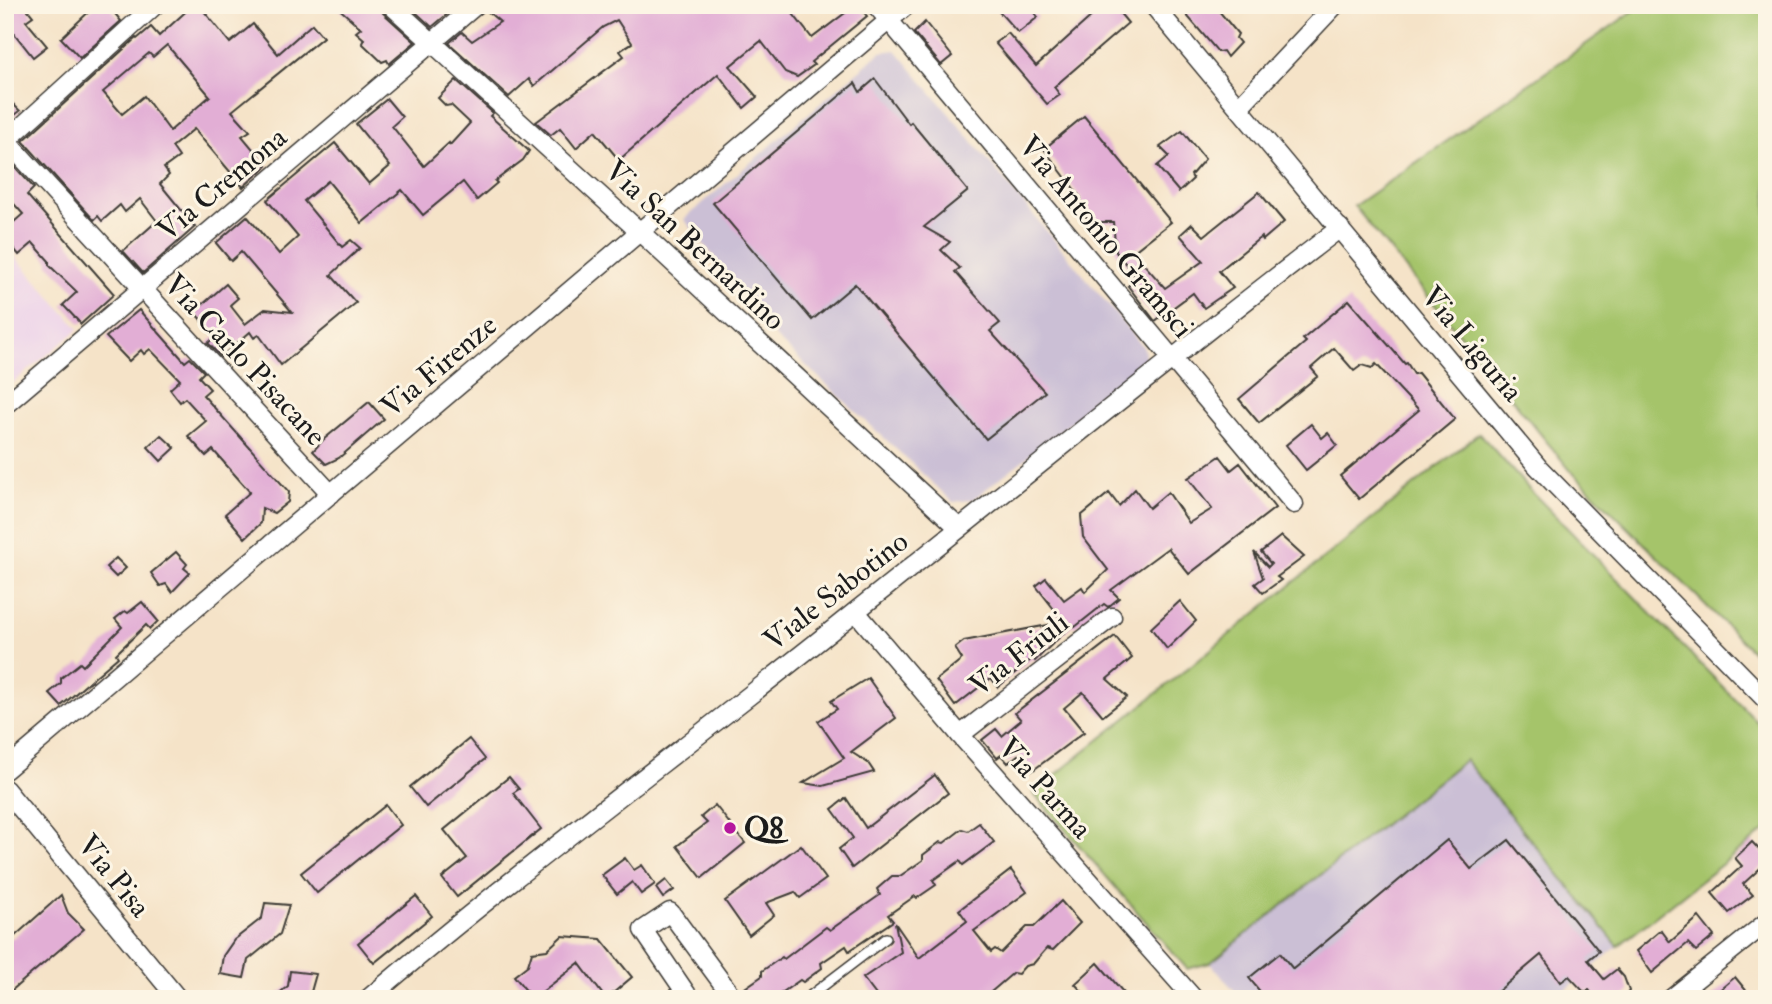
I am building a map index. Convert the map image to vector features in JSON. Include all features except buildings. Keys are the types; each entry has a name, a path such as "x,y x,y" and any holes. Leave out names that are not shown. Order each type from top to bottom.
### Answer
{"street":[{"path":"6,139 155,5"},
{"name":"Via San Bernardino","path":"391,5 959,528"},
{"name":"Via Cremona","path":"5,405 476,5"},
{"name":"Via Antonio Gramsci","path":"876,5 1294,504"},
{"name":"Via Firenze","path":"5,770 907,5"},
{"name":"Via Liguria","path":"1153,5 1538,467 1767,701"},
{"path":"1239,107 1335,5"},
{"name":"Via Carlo Pisacane","path":"6,139 331,494"},
{"name":"Viale Sabotino","path":"368,999 463,919 856,612 1171,358 1340,228"},
{"name":"Via Parma","path":"856,612 960,735 1194,999"},
{"name":"Via Friuli","path":"960,735 1112,617"},
{"name":"Via Pisa","path":"5,789 178,999"},
{"path":"690,999 643,930 670,912 731,995 725,999"},
{"path":"1671,999 1767,922"}],"lane":[{"path":"806,999 886,938"}],"shaded area":[{"path":"896,50 1144,348 1146,364 972,500 953,502 754,317 755,309 684,219 881,52"},
{"path":"5,245 79,329 5,389"},
{"path":"1465,760 1618,946 1555,999 1242,999 1210,963"}],"green space":[{"path":"1642,5 1767,5 1767,666 1570,470 1354,206"},
{"path":"1479,433 1529,489 1767,732 1767,829 1618,946 1465,760 1210,963 1187,969 1033,793"}],"place":[{"name":"Q8","path":"730,828"}]}
